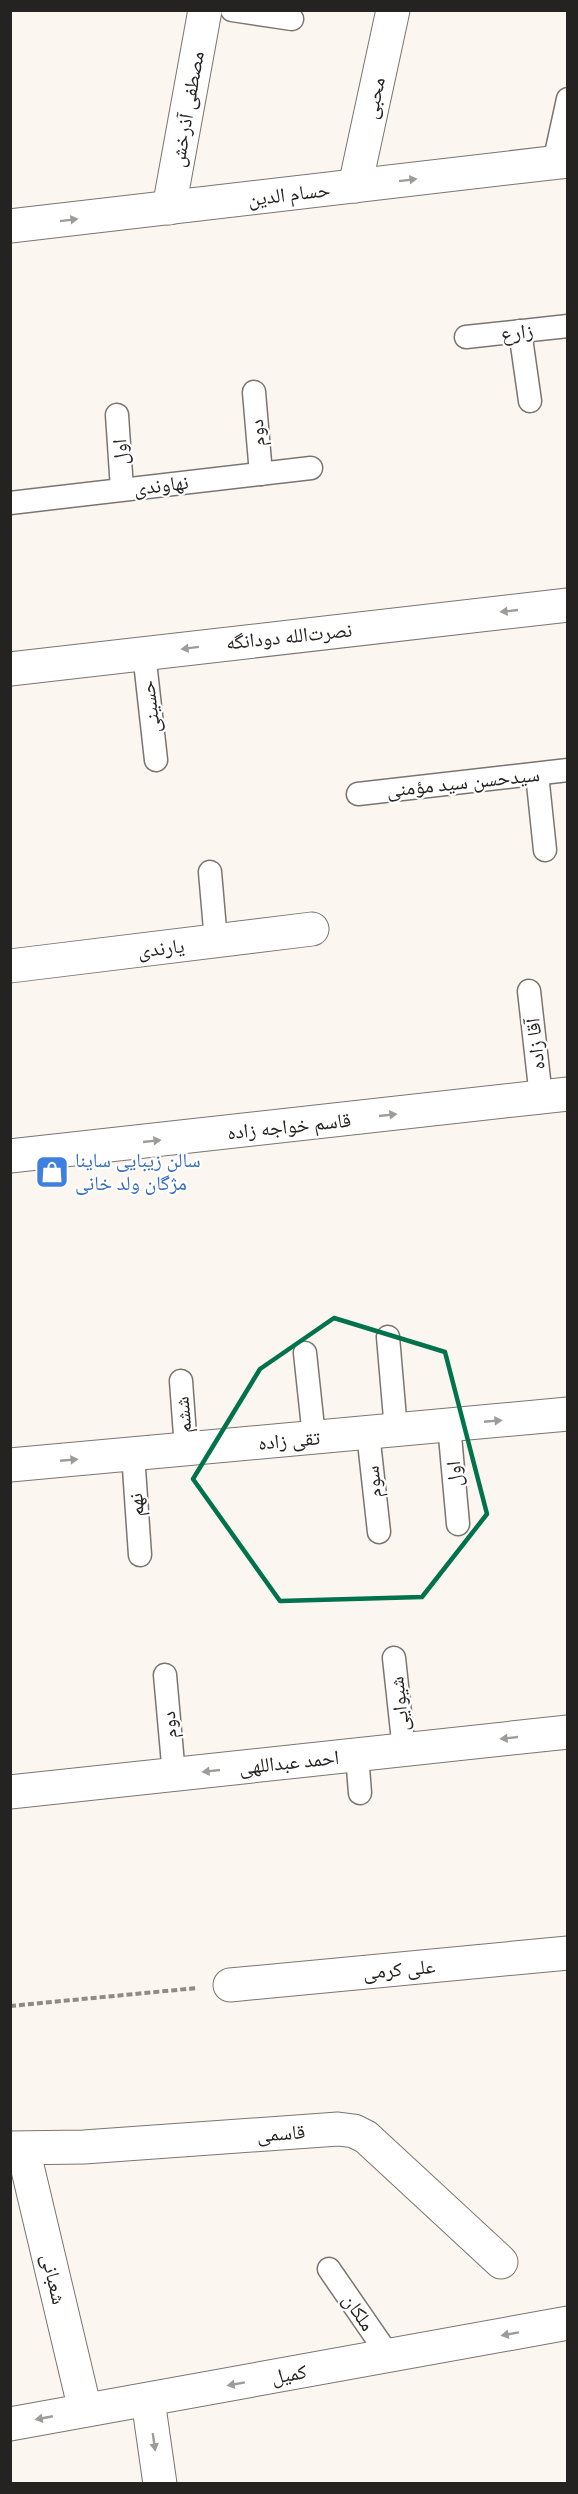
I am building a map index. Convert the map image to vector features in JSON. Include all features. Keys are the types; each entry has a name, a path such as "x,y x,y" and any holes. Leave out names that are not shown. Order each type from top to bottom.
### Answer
{"street":[{"name":"مصطفی آذرخش","path":"169,208 205,10"},
{"name":"محبی","path":"355,186 393,10"},
{"name":"حسام الدین","path":"10,226 561,162"},
{"name":"نصرت‌الله دودانگه","path":"10,669 567,605"},
{"name":"یارندی","path":"10,966 312,929"},
{"name":"قاسم خواجه زاده","path":"10,1156 554,1096"},
{"name":"تقی زاده","path":"10,1465 567,1414"},
{"name":"احمد عبداللهی","path":"10,1792 567,1732"},
{"name":"علی کرمی","path":"230,1985 567,1953"},
{"name":"قاسمی","path":"17,2148 207,2139 338,2129 354,2131 366,2137 501,2262"},
{"name":"شعبانی","path":"17,2148 85,2410"},
{"name":"کمیل","path":"10,2424 567,2323"},
{"path":"148,2400 160,2484"}],"lane":[{"path":"232,10 292,19"},
{"path":"561,162 567,99"},
{"name":"زارع","path":"466,337 567,326"},
{"path":"520,331 530,401"},
{"name":"دوم","path":"254,392 261,474"},
{"name":"اول","path":"117,415 123,489"},
{"name":"نهاوندی","path":"10,503 311,468"},
{"name":"حسینی","path":"144,653 156,760"},
{"name":"سیدحسن سید مؤمنی","path":"358,794 567,770"},
{"path":"537,774 544,850"},
{"path":"210,872 216,941"},
{"name":"آقا زاده","path":"529,991 554,1096"},
{"path":"382,1431 388,1337"},
{"path":"305,1353 314,1437"},
{"name":"ششم","path":"181,1381 186,1449"},
{"name":"اول","path":"449,1425 458,1524"},
{"name":"سوم","path":"379,1532 382,1431"},
{"name":"نهم","path":"133,1454 140,1555"},
{"name":"شیوایی","path":"394,1658 404,1750"},
{"name":"دوم","path":"165,1675 174,1775"},
{"path":"357,1755 360,1793"},
{"name":"ملکان","path":"329,2269 388,2356"}],"path":[{"path":"10,2006 230,1985"}],"highlighted area":[{"path":"334,1318 445,1352 487,1514 422,1597 280,1601 193,1479 260,1369"}],"place":[{"name":"سالن زیبایی ساینا مژگان ولد خانی","path":"52,1172"}]}
